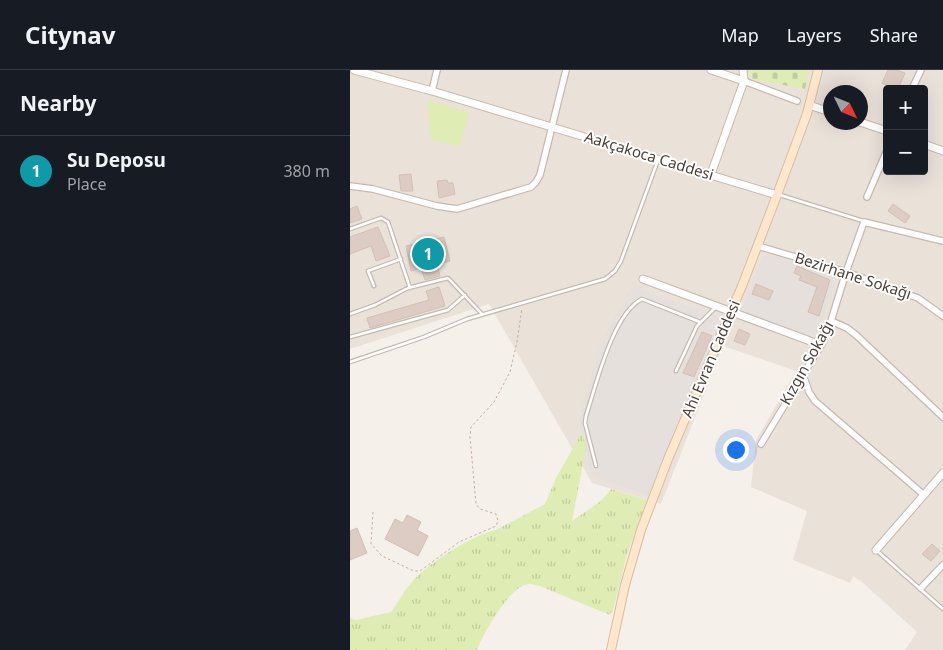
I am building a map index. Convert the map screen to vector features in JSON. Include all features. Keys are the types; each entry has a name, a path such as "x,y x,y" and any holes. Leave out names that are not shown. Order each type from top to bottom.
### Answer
{"main road":[{"name":"Ahi Evran Caddesi","path":"610,650 625,585 646,516 668,459 758,246 810,105 818,70"}],"street":[{"name":"Aakçakoca Caddesi","path":"354,70 432,90 777,195"},
{"path":"432,90 438,70"},
{"path":"350,186 373,189 449,209 456,209 531,187 540,175 566,70"},
{"path":"711,70 797,101"},
{"path":"711,174 744,81 743,70"},
{"path":"914,85 921,70"},
{"path":"810,105 823,110"},
{"path":"868,125 884,130"},
{"path":"928,145 943,151"},
{"path":"867,197 883,159"},
{"name":"Aakçakoca Caddesi","path":"864,222 943,241"},
{"name":"Kızgın Sokağı","path":"761,444 820,345 831,321 864,222"},
{"name":"Bezirhane Sokağı","path":"758,246 846,272 918,298 943,316"},
{"path":"643,279 820,345"},
{"path":"831,321 847,328 856,335 943,418"},
{"path":"803,375 809,392 815,400 924,495"},
{"path":"876,550 943,473"},
{"path":"921,588 943,565"}],"lane":[{"path":"350,362 424,337 482,314 605,279 615,271 621,260 659,158"},
{"name":"Aakçakoca Caddesi","path":"777,195 864,222"},
{"path":"350,229 381,218 388,222 410,288"},
{"path":"374,286 368,271 400,259"},
{"path":"350,314 375,305 410,288 448,278 482,314"},
{"path":"350,336 448,310 465,294"},
{"path":"596,466 585,424 586,416 607,352 627,311 642,299 700,322"},
{"path":"676,370 700,322 716,307"},
{"path":"876,550 943,609"}],"path":[{"path":"373,512 371,544 382,556 414,571 420,571 459,542 496,526 498,521 496,514 480,509 476,504 470,437 471,426 494,402 510,372 523,302"}],"shaded area":[{"path":"350,70 943,70 943,650 905,650 917,632 861,581 853,576 850,583 793,560 807,511 751,487 756,440 796,371 723,346 661,504 592,483 489,304 350,349"},
{"path":"763,255 775,256 837,274 837,279 820,328 813,336 741,311"},
{"path":"632,286 723,319 648,496 591,475 579,419 600,344"}],"green space":[{"path":"747,70 809,70 805,89 753,79 747,74"},
{"path":"427,100 469,112 460,146 431,140"},
{"path":"581,434 583,435 586,448 572,521 601,501 611,489 647,500 627,555 613,610 610,615 540,586 529,584 522,586 514,592 498,611 477,650 350,650 350,618 356,620 391,612 411,583 438,559 475,537 496,530 545,504 556,478"}],"building":[{"path":"888,70 897,70 905,73 900,85 882,83"},
{"path":"411,174 413,191 401,191 399,175"},
{"path":"447,180 448,183 453,183 455,194 439,198 437,181"},
{"path":"893,204 910,216 905,223 888,211"},
{"path":"357,206 362,219 350,223 350,209"},
{"path":"378,227 390,256 376,261 371,246 350,254 350,237"},
{"path":"444,237 450,261 437,264 440,276 425,280 421,268 411,271 406,246"},
{"path":"797,266 830,280 819,316 808,312 817,287 799,280 801,276 794,273"},
{"path":"756,284 773,291 769,300 752,294"},
{"path":"439,287 445,306 370,328 367,318 429,300 426,291"},
{"path":"739,329 750,334 745,345 734,341"},
{"path":"702,332 712,336 694,377 683,373"},
{"path":"407,515 421,522 417,530 428,536 418,556 385,539 395,519 403,523"},
{"path":"357,528 367,553 350,560 350,531"},
{"path":"932,544 940,551 931,561 922,554"}],"place":[{"name":"Su Deposu","path":"428,254"}]}
